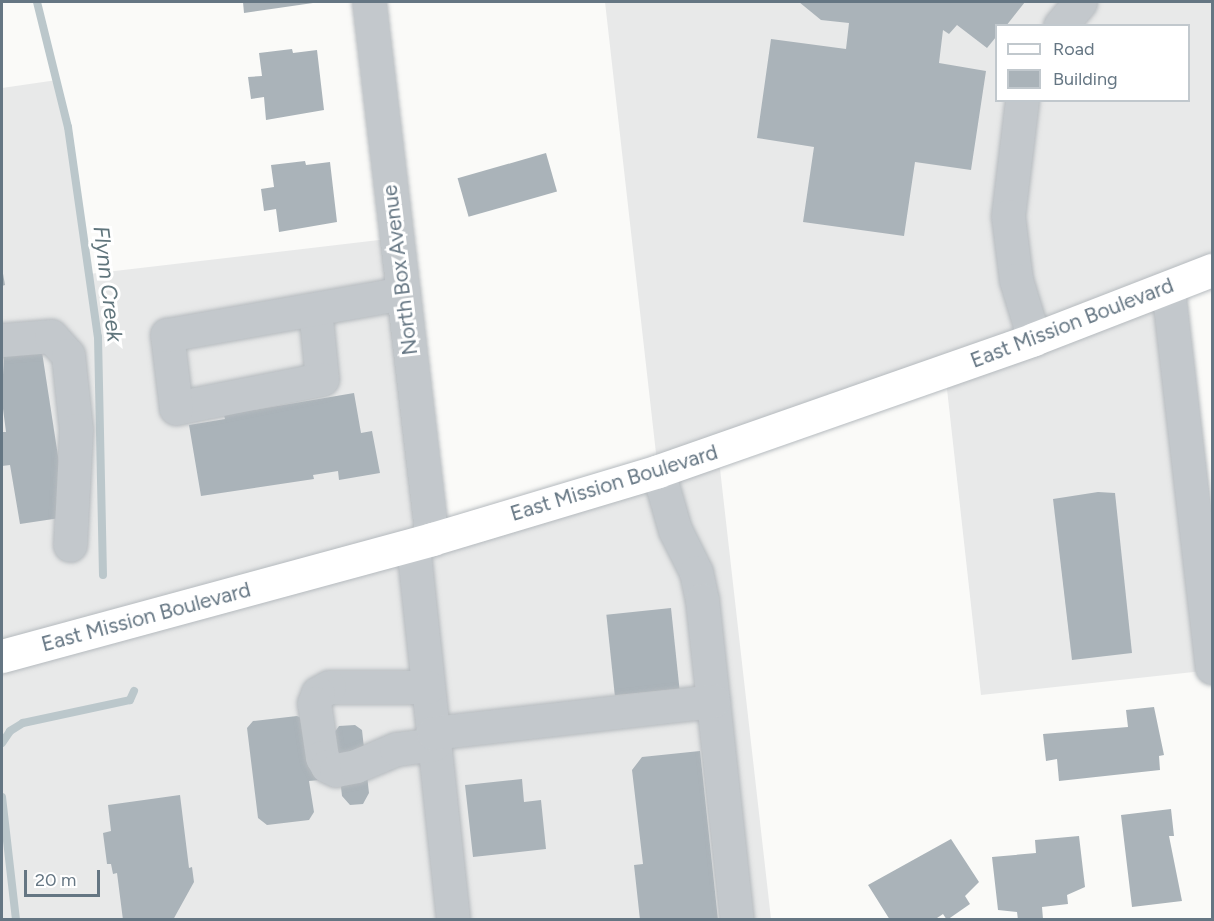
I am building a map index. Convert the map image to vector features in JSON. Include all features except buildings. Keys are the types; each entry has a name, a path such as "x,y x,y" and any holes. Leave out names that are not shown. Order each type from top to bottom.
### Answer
{"main road":[{"name":"East Mission Boulevard","path":"2,656 422,542 658,471 1034,339 1212,270"}],"street":[{"name":"North Box Avenue","path":"369,2 403,293 422,542 428,687 453,920"},
{"path":"1062,24 1080,2"},
{"path":"1022,102 1008,216 1016,279 1034,339"},
{"path":"1168,288 1211,651"},
{"path":"315,309 322,379 176,408 167,335 403,293"},
{"path":"2,340 51,336 68,354 76,430 70,545"},
{"path":"658,471 675,530 696,572 713,702 736,920"},
{"path":"428,687 329,687 318,693 314,703 322,757 327,766 336,770 356,766 396,749 434,739 713,702"}],"shaded area":[{"path":"605,2 1212,2 1212,270 1168,288 1212,670 981,695 945,371 718,451 771,919 2,919 2,88 57,80 89,274 396,238 432,539 658,471"}],"waterway":[{"name":"Flynn Creek","path":"37,2 68,127 98,337 103,575"},
{"name":"Flynn Creek","path":"2,743 10,731 23,723 130,700 134,691"},
{"name":"Flynn Creek","path":"2,797 16,920"}]}
